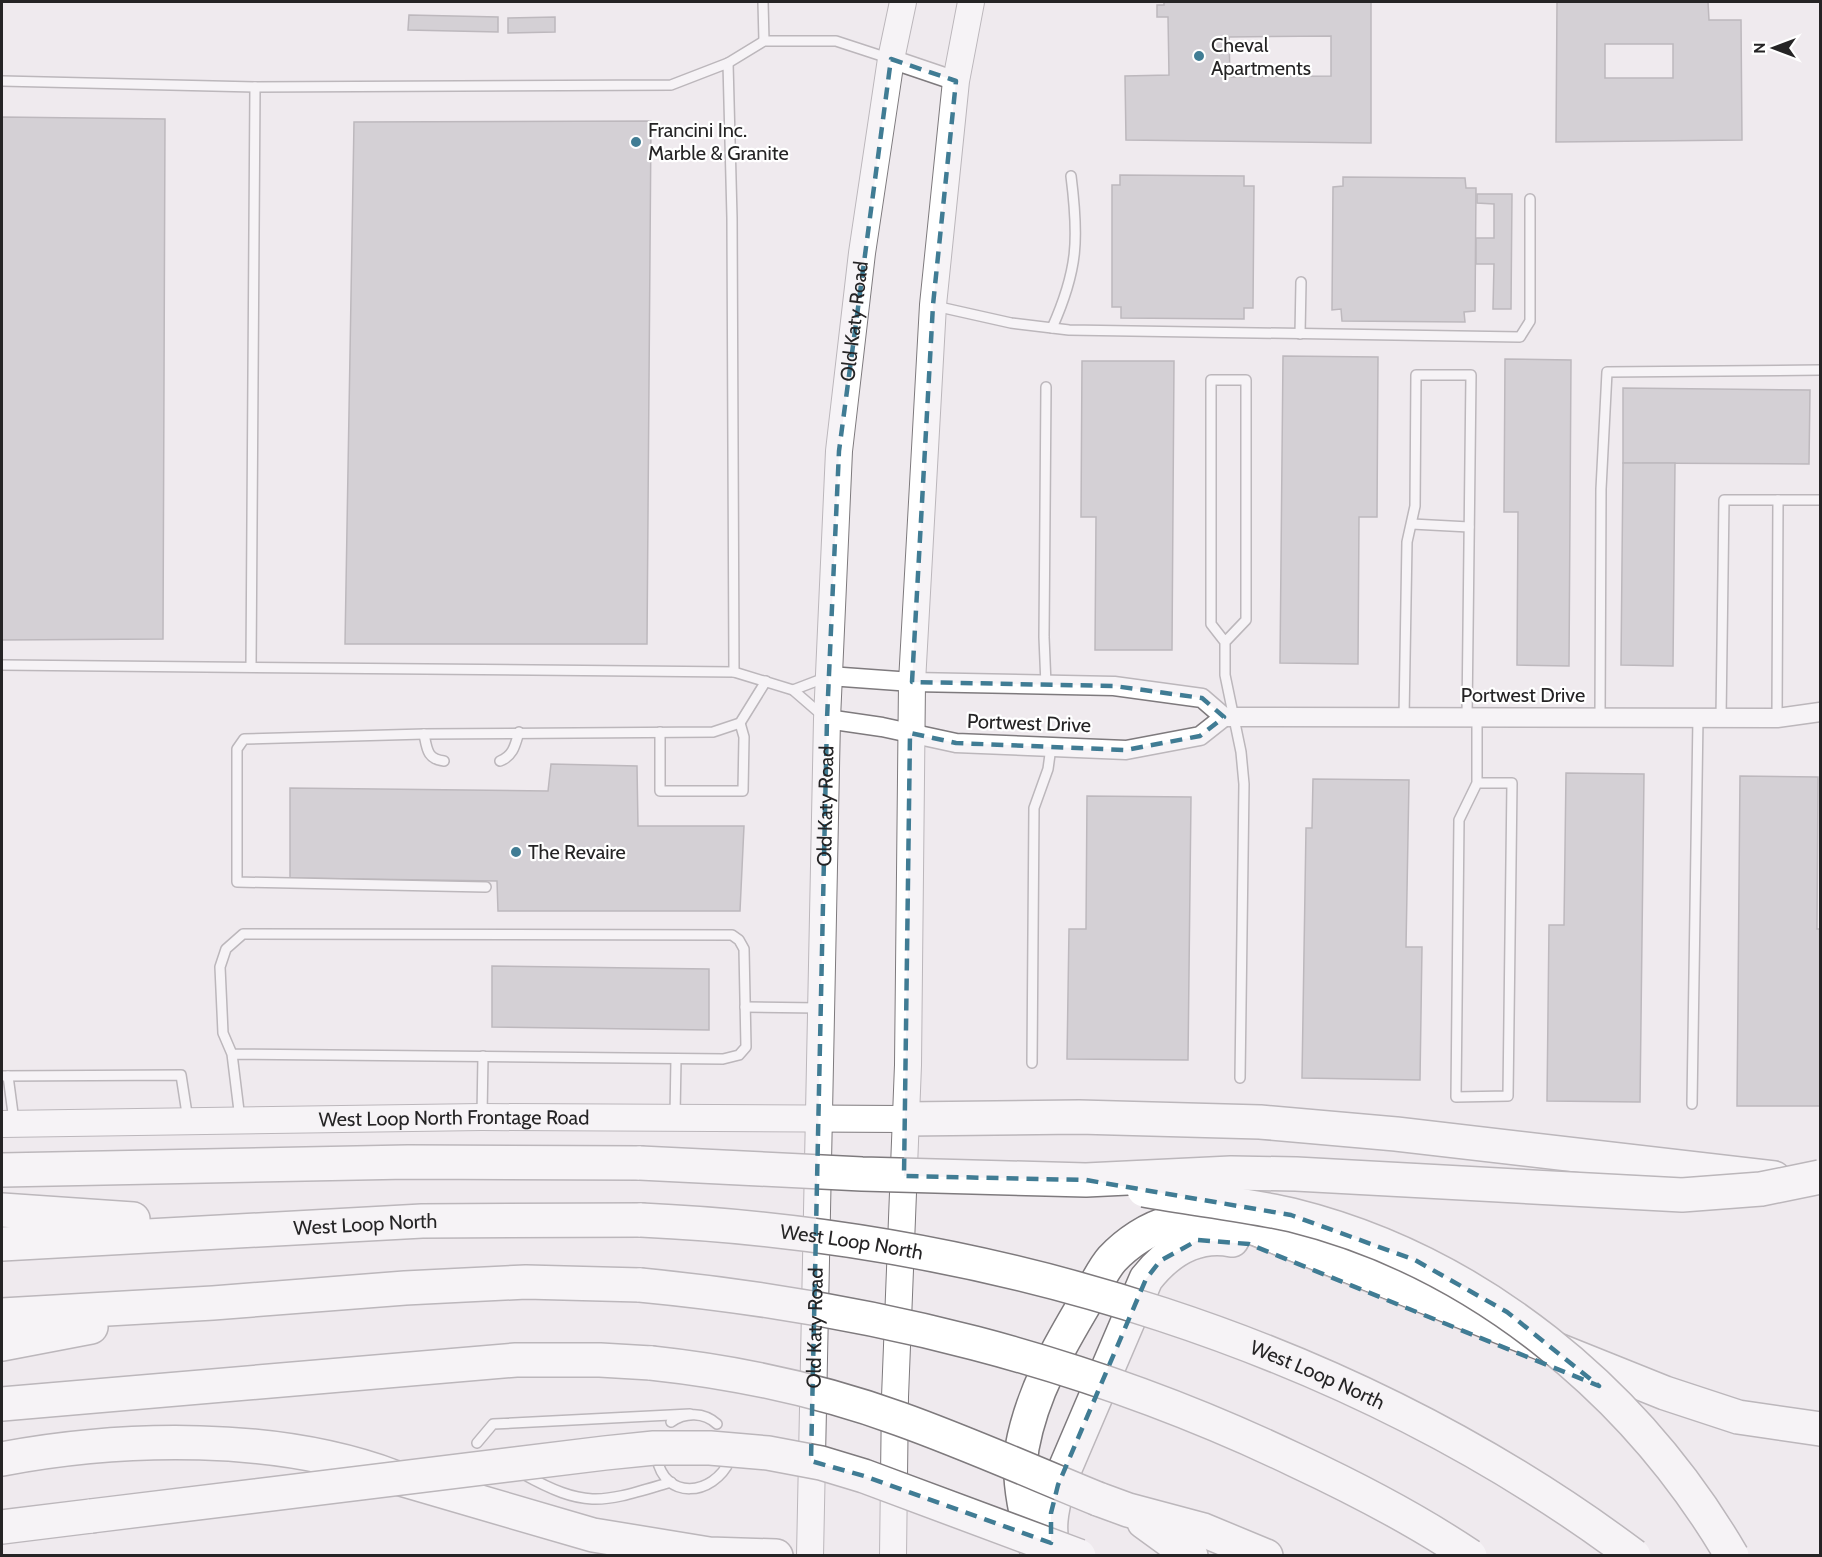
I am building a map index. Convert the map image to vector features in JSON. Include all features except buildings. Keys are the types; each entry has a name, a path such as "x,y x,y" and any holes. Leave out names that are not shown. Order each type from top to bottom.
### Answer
{"highway":[{"path":"906,1119 1078,1117 1260,1122 1396,1134 1743,1177 1821,1178"},
{"path":"2,1170 408,1162 640,1163 862,1174 1086,1180 1264,1173 1682,1195 1761,1189 1821,1178"},
{"path":"1086,1180 1291,1215 1358,1236 1396,1252 1465,1287 1537,1334 1580,1368 1618,1404 1688,1486 1732,1556"},
{"path":"2,1210 290,1229"},
{"name":"West Loop North","path":"2,1244 484,1219 641,1220 782,1230 949,1257 1066,1285 1156,1313 1328,1379 1403,1414 1469,1449 1537,1490 1634,1556"},
{"path":"1821,1429 1736,1425 1665,1393 1256,1229 1225,1222 1196,1220 1171,1222 1133,1241 1112,1259 1058,1349 1034,1402 1022,1450 1024,1504 1038,1550 1051,1545 1051,1513 1058,1485 1146,1279 1160,1261 1198,1240 1224,1238 1249,1244 1658,1410 1736,1425 1821,1447"},
{"path":"2,1315 526,1282 640,1285 735,1294 867,1316 1011,1351 1084,1374 1173,1406 1268,1447 1396,1511 1470,1556"},
{"path":"2,1344 213,1303"},
{"path":"2,1404 516,1360 600,1360 651,1363 732,1374 858,1405 962,1442 1113,1504 1203,1530 1266,1556"},
{"path":"2,1459 100,1445 157,1442 276,1450 363,1465 394,1477 593,1535 672,1550 709,1554 776,1556"},
{"path":"2,1527 605,1453 710,1448 768,1453 864,1476 1079,1556"},
{"path":"1113,1504 1191,1556"}],"main road":[{"name":"Old Katy Road","path":"810,1556 827,719 839,451 861,253 891,59 903,2"},
{"path":"893,1556 896,1375 906,1119 912,682 933,305 956,81 971,2"},
{"name":"West Loop North Frontage Road","path":"8,1124 240,1119 906,1119"}],"street":[{"path":"891,59 956,81"},
{"name":"Portwest Drive","path":"829,676 912,682 1114,686 1202,698 1228,717"},
{"name":"Portwest Drive","path":"827,719 956,743 1126,750 1200,736 1228,717 1778,718 1821,712"}],"lane":[{"path":"763,2 764,41"},
{"path":"2,81 255,87 670,85 728,63 764,41 836,41 891,59"},
{"path":"728,63 732,230 734,672"},
{"path":"251,668 255,87"},
{"path":"1052,328 1073,273 1077,247 1071,176"},
{"path":"933,305 1011,323 1052,328 1520,337 1530,321 1530,199"},
{"path":"1300,334 1301,282"},
{"path":"1600,718 1601,489 1607,372 1821,370"},
{"path":"1404,717 1407,542 1416,506 1416,375 1471,375 1469,526 1472,717 1477,783 1459,820 1456,1097 1508,1096 1512,783 1477,783"},
{"path":"1225,642 1246,620 1246,380 1211,380 1211,624 1225,642 1228,717 1241,752 1244,784 1240,1078"},
{"path":"1046,387 1046,685"},
{"path":"1721,718 1724,500 1821,500"},
{"path":"1778,500 1778,718"},
{"path":"1412,524 1469,526"},
{"path":"2,665 734,672 793,690 827,719"},
{"path":"793,690 829,676"},
{"path":"486,887 237,882 237,749 244,739 519,732 713,732 740,723 766,681"},
{"path":"1692,1104 1698,718"},
{"path":"660,732 660,791 744,791 744,737 740,723"},
{"path":"500,761 507,758 513,750 519,732"},
{"path":"424,734 429,755 434,760 444,761"},
{"path":"1032,1064 1034,808 1048,769 1051,747"},
{"path":"232,1054 723,1059 739,1055 746,1047 744,950 739,940 732,935 243,934 226,950 220,967 223,1033 232,1054 240,1119"},
{"path":"745,1007 821,1008"},
{"path":"482,1118 483,1056"},
{"path":"675,1118 676,1059"},
{"path":"8,1124 5,1076 181,1075 188,1120"},
{"path":"671,1422 690,1414"},
{"path":"477,1443 493,1424 690,1414 702,1415 717,1424"},
{"path":"657,1458 662,1472 671,1482 693,1489 705,1487 724,1473 730,1460"},
{"path":"521,1473 554,1491 587,1499 610,1500 671,1482"}],"highlighted area":[{"path":"891,59 956,81 933,305 912,682 1114,686 1202,698 1224,717 1200,736 1126,750 956,743 910,733 904,1176 1086,1180 1291,1215 1415,1260 1507,1312 1599,1386 1249,1244 1198,1240 1160,1261 1146,1279 1058,1485 1051,1513 1051,1543 864,1476 811,1461 827,719 839,451"}],"place":[{"name":"Cheval Apartments","path":"1199,56"},
{"name":"Francini Inc. Marble & Granite","path":"636,142"},
{"name":"The Revaire","path":"516,852"}]}
